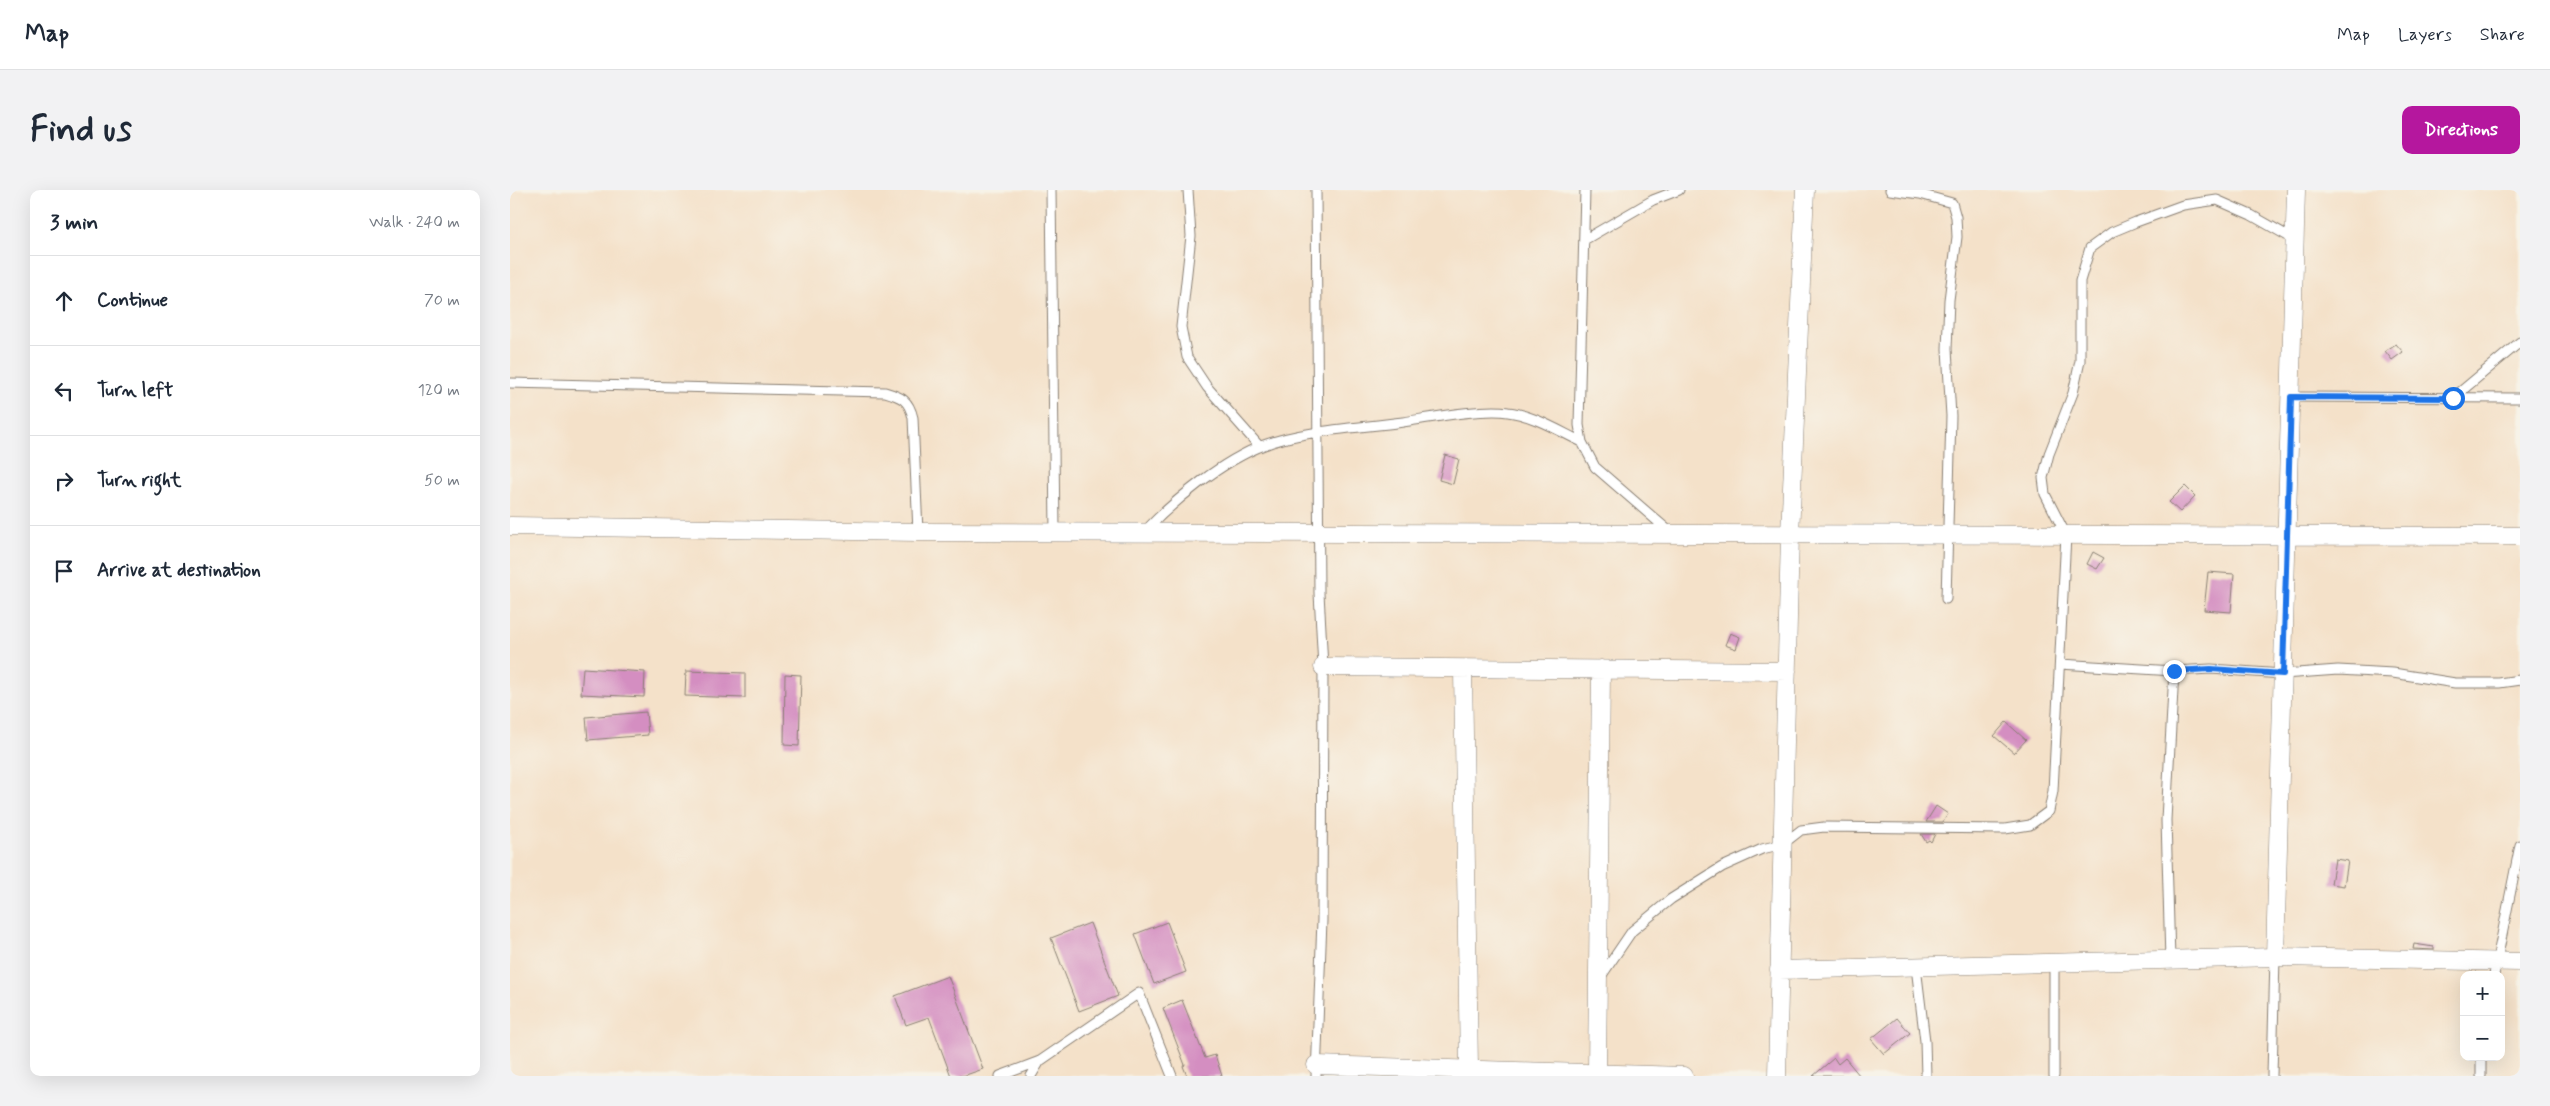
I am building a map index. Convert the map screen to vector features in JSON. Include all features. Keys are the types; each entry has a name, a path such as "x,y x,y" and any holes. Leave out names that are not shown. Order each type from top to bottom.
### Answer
{"street":[{"path":"1777,1076 1790,534 1805,190"},
{"path":"2275,957 2296,190"},
{"path":"510,526 918,532 2520,536"},
{"path":"1323,667 1787,671"},
{"path":"1463,669 1469,1069"},
{"path":"1597,1073 1601,669"},
{"path":"1779,970 2275,957 2495,968 2520,962"},
{"path":"1316,1070 1469,1069 1548,1074 1597,1073 1684,1076"}],"lane":[{"path":"1050,190 1055,532"},
{"path":"1188,190 1191,236 1181,326 1187,357 1207,387 1260,447"},
{"path":"1316,190 1319,533 1323,667 1322,920 1316,1070"},
{"path":"1585,190 1579,425 1582,442 1595,467 1672,534"},
{"path":"1584,240 1652,200 1679,190"},
{"path":"1890,190 1920,194 1952,203 1956,218 1957,236 1949,300 1947,349 1950,416 1946,599"},
{"path":"1598,981 1632,932 1671,899 1722,866 1762,849 1783,844 1801,830 1824,827 2005,829 2030,825 2048,811 2053,791 2066,535 2045,494 2043,478 2049,454 2072,394 2080,361 2080,281 2090,248 2112,232 2136,222 2183,205 2217,200 2251,215 2295,240"},
{"path":"2453,398 2520,342"},
{"path":"510,383 885,392 903,397 910,406 913,418 918,532"},
{"path":"2291,397 2520,398"},
{"path":"1143,533 1176,500 1260,447 1292,437 1418,419 1509,412 1538,422 1582,442"},
{"path":"2060,664 2174,671 2211,669 2283,674 2338,670 2393,673 2455,683 2498,684 2520,680"},
{"path":"2170,960 2166,820 2174,671"},
{"path":"2495,968 2520,845"},
{"path":"2272,1076 2275,957"},
{"path":"2054,963 2054,1076"},
{"path":"1916,967 1925,1041 1926,1076"},
{"path":"1000,1076 1040,1061 1139,993 1172,1076"},
{"path":"1031,1076 1040,1061"},
{"path":"2481,1061 2481,1076"}],"building":[{"path":"2396,344 2403,352 2392,360 2385,351"},
{"path":"1445,455 1459,459 1453,484 1439,480"},
{"path":"2185,486 2195,496 2180,512 2169,502"},
{"path":"2093,552 2104,558 2097,569 2087,564"},
{"path":"2208,572 2234,574 2231,612 2204,610"},
{"path":"1730,633 1740,637 1736,649 1725,645"},
{"path":"583,668 645,672 644,697 581,694"},
{"path":"686,671 745,673 745,698 685,696"},
{"path":"785,674 801,675 799,746 784,745"},
{"path":"646,712 648,735 588,740 586,717"},
{"path":"2006,722 2026,740 2014,753 1994,736"},
{"path":"1936,806 1948,814 1943,822 1926,822"},
{"path":"1921,834 1935,834 1931,842 1929,840 1926,842"},
{"path":"2335,859 2348,861 2344,886 2331,884"},
{"path":"1167,922 1186,972 1154,984 1135,934"},
{"path":"1090,923 1118,996 1079,1011 1051,938"},
{"path":"2414,944 2434,947 2434,950 2413,949"},
{"path":"948,976 983,1069 963,1076 951,1076 929,1017 906,1025 895,996"},
{"path":"1182,1000 1205,1058 1215,1055 1222,1076 1187,1076 1183,1066 1185,1065 1163,1008"},
{"path":"1897,1018 1910,1033 1884,1054 1871,1039"},
{"path":"1834,1058 1838,1064 1845,1058 1860,1076 1813,1076"}],"route":[{"path":"2174,671 2211,669 2283,674 2291,397 2453,398"}]}
